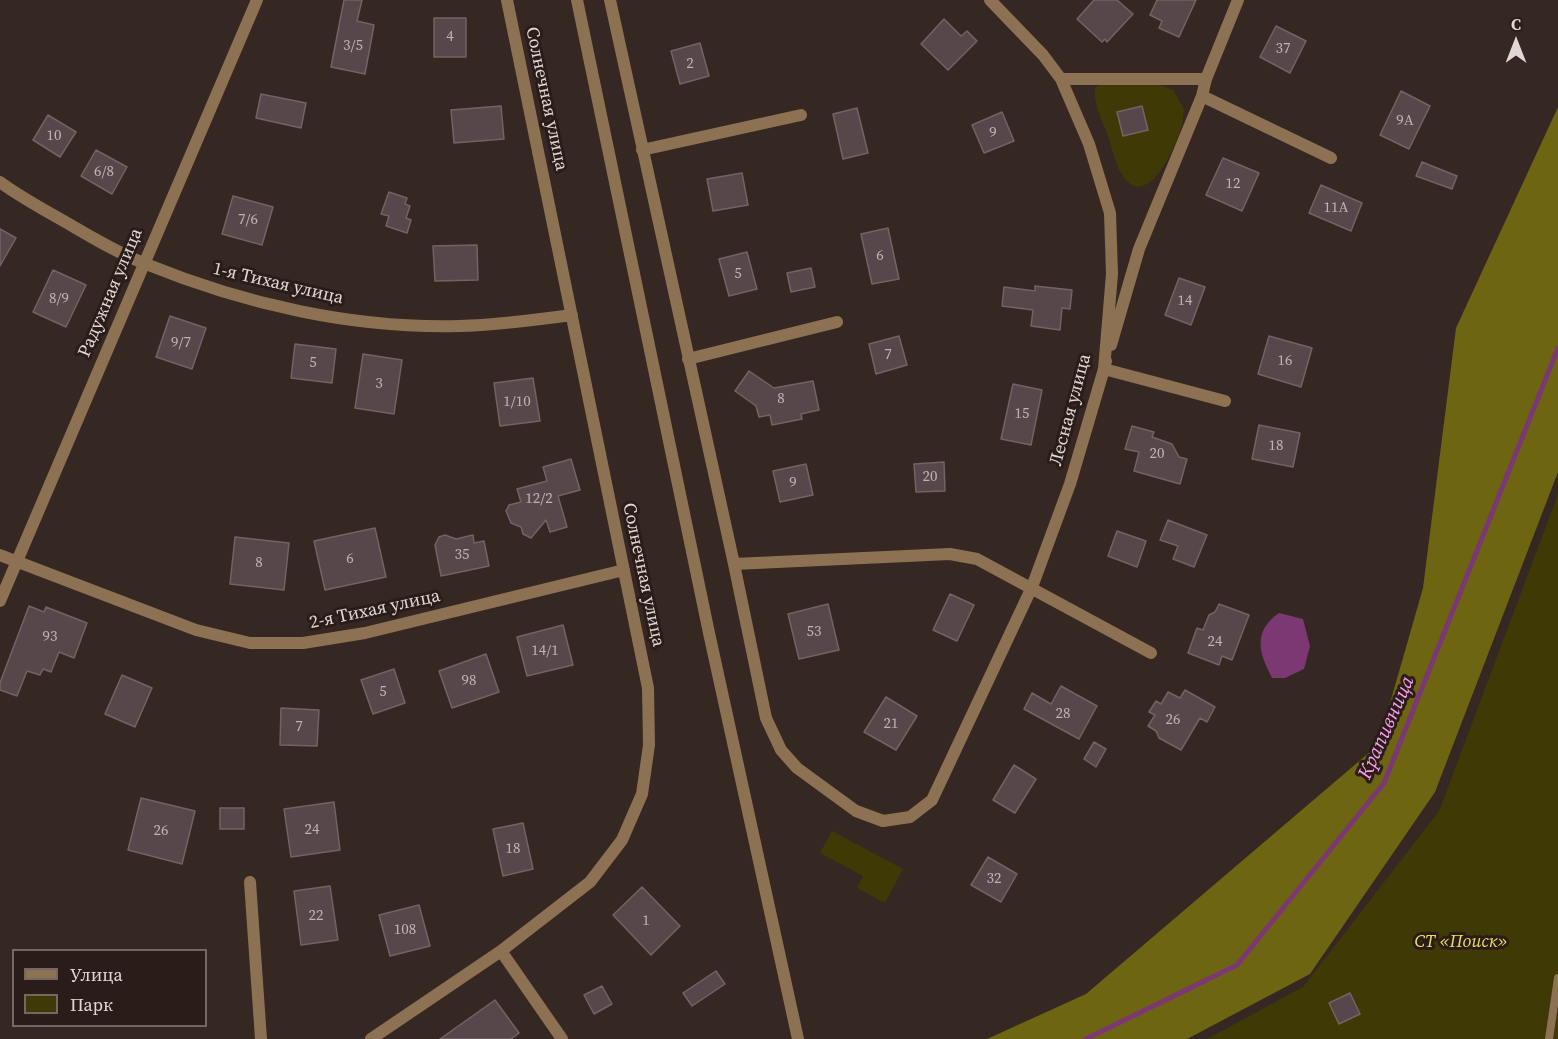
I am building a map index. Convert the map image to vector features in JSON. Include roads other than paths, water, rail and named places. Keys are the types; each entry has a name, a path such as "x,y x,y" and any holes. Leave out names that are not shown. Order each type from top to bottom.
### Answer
{"street":[{"name":"Радужная улица","path":"0,601 256,0"},
{"name":"Солнечная улица","path":"370,1039 501,951 590,882 621,840 642,794 649,745 648,688 507,0"},
{"path":"577,0 709,633 798,1039"},
{"path":"610,0 734,564 950,554 977,559 1151,653"},
{"name":"Лесная улица","path":"734,564 766,718 782,750 797,768 855,811 883,821 910,817 932,800 1032,587 1070,484 1104,369 1112,274 1110,213 1089,144 1061,79 1043,55 990,0"},
{"path":"1225,401 1104,369 1139,249 1202,96 1206,79 1238,0"},
{"path":"1061,79 1206,79"},
{"path":"1202,96 1331,158"},
{"path":"642,150 801,115"},
{"name":"1-я Тихая улица","path":"0,182 76,228 143,264 216,290 306,313 384,323 459,326 572,315"},
{"path":"688,358 837,322"},
{"name":"2-я Тихая улица","path":"0,555 196,630 250,643 303,643 365,633 624,570"},
{"path":"250,882 261,1039"},
{"path":"501,951 562,1039"}],"lane":[{"path":"1549,1039 1558,978"}],"waterway":[{"name":"Крапивница","path":"1086,1039 1237,965 1384,783 1558,348"}],"park label":[{"name":"СТ «Поиск»","path":"1461,942"}]}
